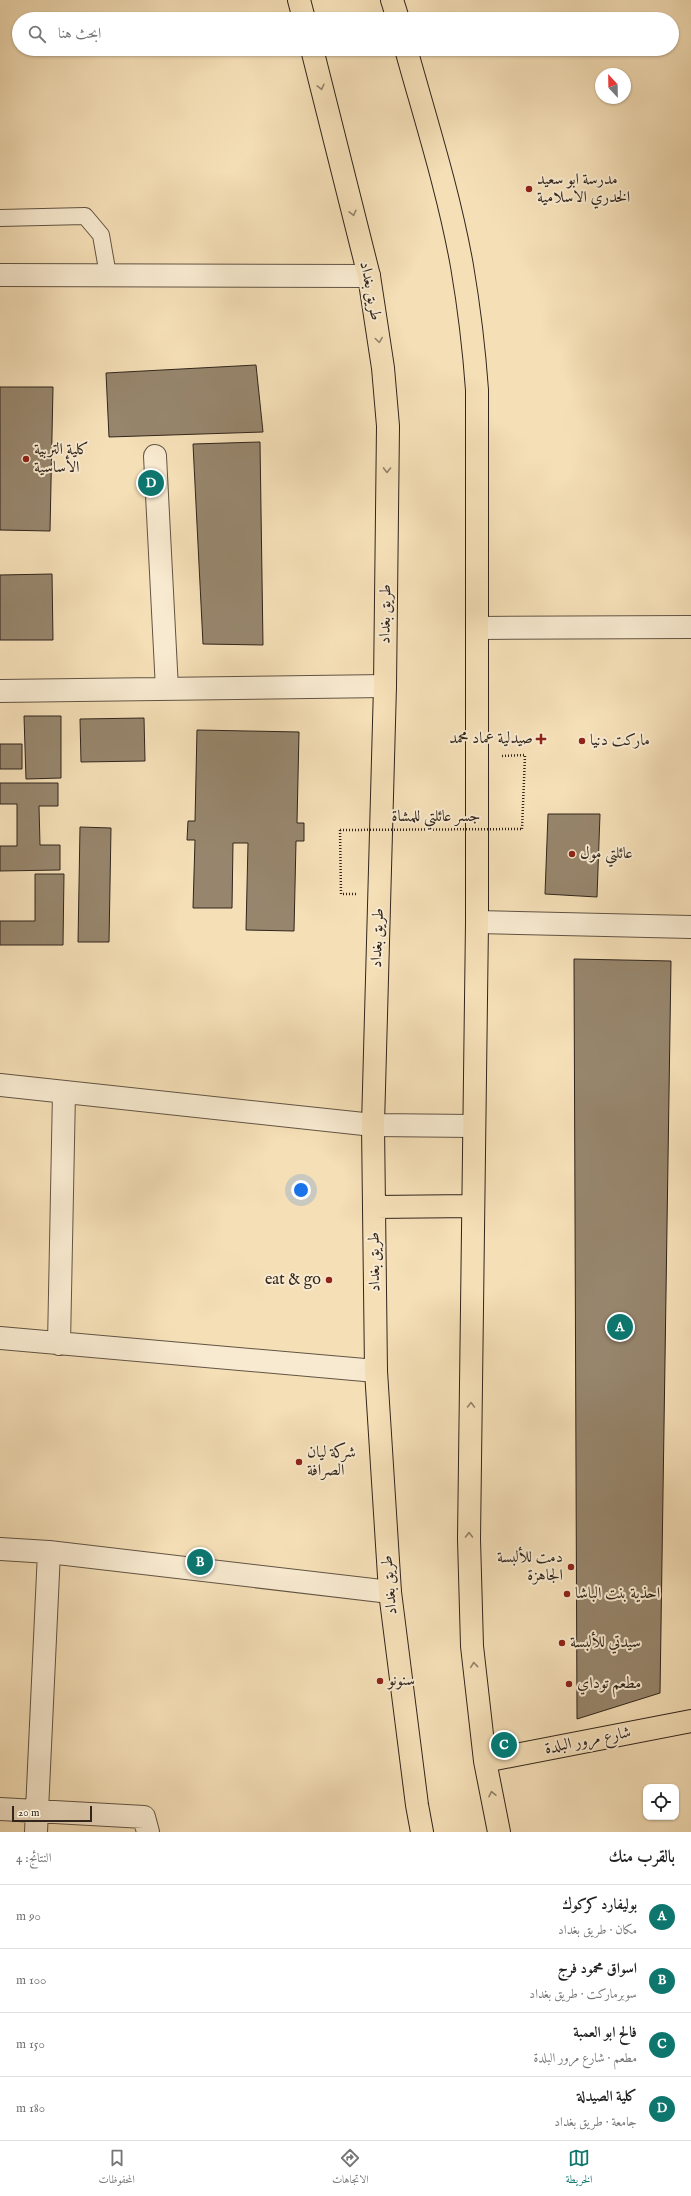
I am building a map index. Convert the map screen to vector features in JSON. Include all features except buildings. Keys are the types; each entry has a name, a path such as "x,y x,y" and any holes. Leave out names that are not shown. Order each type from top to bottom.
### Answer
{"main road":[{"path":"299,0 302,12"},
{"path":"392,0 396,12"},
{"name":"طريق بغداد","path":"314,56 369,276 384,368 388,426 385,686 373,1125 376,1371 390,1592 417,1805 422,1832"},
{"path":"408,56 438,162 462,265 473,337 477,390 477,922 469,1539 472,1646 485,1761 500,1832"},
{"path":"374,1207 473,1206"},
{"name":"شارع مرور البلدة","path":"485,1761 691,1721"}],"street":[{"path":"0,275 369,276"},
{"path":"155,456 167,689"},
{"path":"478,628 691,627"},
{"path":"0,691 385,686"},
{"path":"477,922 691,927"},
{"path":"0,1085 373,1125 474,1126"},
{"path":"59,1344 64,1092"},
{"path":"0,1338 376,1371"},
{"path":"0,1549 49,1552 390,1592"},
{"path":"36,1822 49,1552"},
{"path":"0,1809 36,1822 144,1817 148,1832"}],"lane":[{"path":"0,218 85,216 101,235 108,275"}],"path":[{"name":"جسر عائلتي للمشاة","path":"340,894 340,830 522,829 526,755"}],"place":[{"name":"مدرسة ابو سعيد الخدري الاسلامية","path":"529,189"},
{"name":"كلية التربية الأساسية","path":"26,459"},
{"name":"كلية الصيدلة","path":"151,483"},
{"name":"صيدلية عماد محمد","path":"541,739"},
{"name":"ماركت دنيا","path":"582,741"},
{"name":"عائلتي مول","path":"572,854"},
{"name":"eat & go","path":"329,1280"},
{"name":"بوليفارد كركوك","path":"620,1327"},
{"name":"شركة ليان الصرافة","path":"299,1462"},
{"name":"اسواق محمود فرج","path":"200,1562"},
{"name":"دمت للألبسة الجاهزة","path":"571,1567"},
{"name":"احذية بنت الباشا","path":"567,1594"},
{"name":"سيدتي للألبسة","path":"562,1643"},
{"name":"سنونو","path":"380,1681"},
{"name":"مطعم توداي","path":"569,1684"},
{"name":"فالح ابو العمبة","path":"504,1745"}]}
